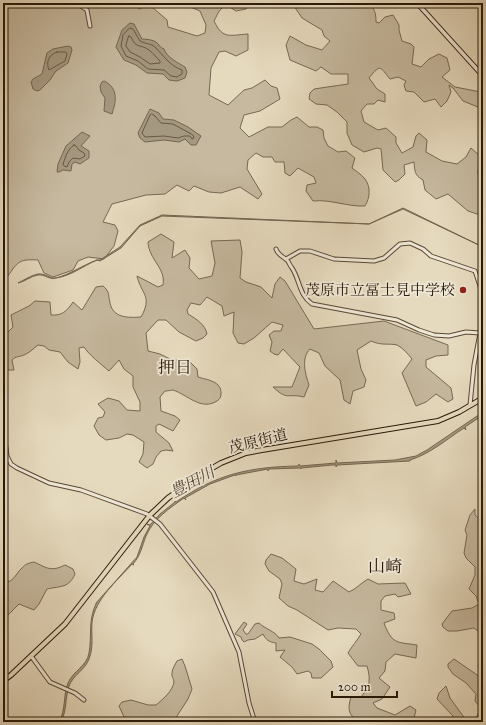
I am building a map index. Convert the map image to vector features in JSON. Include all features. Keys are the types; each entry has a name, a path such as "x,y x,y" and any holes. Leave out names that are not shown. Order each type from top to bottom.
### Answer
{"main road":[{"path":"417,3 483,76"},
{"name":"茂原街道","path":"3,681 65,624 151,516 172,494 202,474 221,463 246,453 428,424 449,417 483,398"}],"street":[{"path":"80,3 80,6 87,10 90,26"},
{"path":"286,259 300,251 310,251 334,258 374,261 384,258 392,249 400,244 410,242 423,249 431,256 475,271 483,295"},
{"path":"276,249 281,257 286,259 294,271 301,292 312,304 397,320 434,335 449,336 466,332 480,333"},
{"path":"470,405 474,365 483,317"},
{"path":"3,424 7,456 11,464 17,468 49,483 81,490 151,516 160,524 213,592 239,652 250,708 255,722"},
{"path":"31,656 50,682 71,691 84,700"}],"shaded area":[{"path":"3,3 134,3 139,9 146,6 152,7 167,20 168,27 197,36 205,33 206,25 200,11 188,6 182,7 179,3 250,3 246,9 236,11 228,6 223,8 219,11 214,21 217,27 224,34 248,34 248,50 236,56 225,51 219,52 211,68 209,95 228,105 244,90 252,88 265,80 271,86 277,88 280,99 260,111 244,115 240,128 249,137 268,127 282,127 297,117 309,127 317,127 323,130 324,138 328,146 338,152 346,151 355,158 352,168 364,178 369,189 369,196 365,206 326,201 313,201 306,191 307,185 316,183 314,177 298,168 290,176 285,173 284,162 275,162 272,157 263,157 256,153 248,160 247,169 262,194 258,199 240,187 221,193 209,192 194,186 189,191 177,185 165,194 146,195 112,204 103,222 115,225 118,231 114,246 104,259 88,257 78,261 73,270 53,277 44,273 38,260 27,260 17,264 8,276 3,276"},
{"path":"294,3 368,3 375,11 376,22 379,23 385,17 393,15 399,25 402,41 411,44 414,47 412,64 421,67 429,59 439,54 447,58 450,70 442,77 455,87 481,92 483,100 478,107 463,101 449,85 451,92 447,101 441,107 435,99 424,102 414,92 406,91 404,85 406,81 398,77 390,79 380,68 376,70 369,78 377,89 385,94 385,102 378,100 374,104 367,104 361,111 364,122 378,130 386,128 396,137 396,143 402,153 413,147 416,136 419,133 427,140 426,152 442,161 457,164 466,157 471,148 480,156 483,156 483,168 478,170 478,174 483,174 483,216 468,211 448,194 436,199 425,190 423,180 416,172 414,162 404,165 405,174 395,182 383,170 381,149 377,148 364,152 352,145 347,133 347,122 327,105 316,104 309,99 310,93 314,89 348,84 348,74 331,74 321,67 316,71 290,60 286,45 290,36 306,45 322,50 330,41 324,36 322,30 302,18 294,6"},
{"path":"161,234 174,242 172,258 185,250 190,258 189,268 199,279 212,276 215,263 211,241 240,240 242,252 240,278 246,282 261,287 272,298 275,284 280,277 285,281 314,329 384,321 448,345 448,355 436,356 426,360 426,367 451,388 453,399 448,402 436,394 426,402 416,406 402,373 412,359 397,345 371,341 357,350 361,369 366,380 364,387 353,391 350,404 344,400 340,380 325,366 319,353 310,349 305,357 305,371 309,385 304,397 282,394 273,387 292,387 300,367 283,349 278,355 270,351 272,342 269,335 274,331 281,331 283,325 272,322 254,338 244,344 238,343 233,333 234,312 224,316 222,306 207,297 200,305 191,303 187,310 188,314 200,322 206,330 207,334 203,338 196,341 179,332 166,320 158,320 146,333 148,351 160,354 172,360 183,360 190,362 197,369 198,377 213,382 219,386 221,390 221,397 211,404 205,404 195,401 173,390 165,391 160,397 161,411 175,416 180,420 173,431 159,424 156,426 156,432 169,443 173,451 161,451 153,464 147,468 139,462 143,454 144,442 133,435 127,434 119,438 106,440 99,435 94,426 98,418 103,417 105,412 98,404 108,398 119,401 127,410 140,411 140,402 133,387 133,376 124,369 119,360 109,371 84,347 79,348 80,362 78,369 68,362 60,352 49,350 44,346 38,345 28,353 12,360 14,370 3,370 3,337 13,327 11,315 29,306 35,301 50,302 51,315 58,315 64,312 73,302 82,310 96,287 103,286 107,290 114,312 126,317 141,317 146,300 137,276 158,287 163,285 162,274 151,254 148,242"},
{"path":"475,509 475,515 483,522 483,635 474,628 448,631 442,624 452,611 472,608 479,604 476,596 469,589 475,575 475,567 466,558 464,553 467,535 465,530 470,515"},
{"path":"271,554 282,558 296,569 294,581 304,584 317,579 315,590 323,592 333,581 349,592 368,579 378,584 405,583 411,594 398,597 395,594 385,596 381,601 381,610 394,613 395,619 384,623 387,630 396,641 417,645 416,658 395,654 386,662 385,671 379,678 390,687 382,699 373,703 377,708 395,715 410,706 416,710 413,722 370,722 357,720 353,717 349,706 351,697 361,697 369,683 367,666 358,666 348,653 361,634 356,629 338,628 328,630 297,610 288,606 279,598 282,584 280,579 269,571 265,564 266,560"},
{"path":"34,562 52,569 65,565 73,569 75,574 73,579 64,586 47,589 34,610 19,604 6,617 3,617 3,582 12,580 24,566"},
{"path":"244,622 247,624 243,630 246,634 248,634 255,624 259,623 279,638 290,637 312,644 331,661 333,667 321,678 312,678 311,673 308,671 297,674 292,667 280,657 285,650 276,651 276,643 265,638 263,634 255,639 244,642 241,637 235,634"},
{"path":"182,659 192,689 188,699 177,716 177,722 142,722 124,717 119,706 122,702 131,700 148,705 156,705 164,698 173,685 173,668 177,661"},
{"path":"454,659 483,679 483,722 451,722 453,716 437,699 439,693 446,686 450,698 466,720 475,720 481,708 475,701 476,694 466,683 453,674 448,667 448,664"}],"water":[{"path":"130,23 134,24 142,39 156,42 161,48 164,49 170,58 185,67 187,72 185,78 177,81 169,80 163,74 147,73 136,65 124,60 116,47 122,30"},
{"path":"68,46 71,47 72,50 68,63 56,71 50,80 40,90 37,91 33,89 31,82 33,79 42,74 47,53 53,49"},
{"path":"104,81 109,84 114,91 115,105 112,114 104,111 105,98 101,92 100,86"},
{"path":"150,109 159,113 163,119 174,120 201,136 196,145 191,145 185,139 179,142 164,140 145,142 140,138 138,133"},
{"path":"82,132 90,136 81,146 89,151 89,158 80,164 75,162 72,164 71,171 63,170 57,172 58,164 66,146"},
{"path":"403,208 483,247 403,209 369,224"},
{"path":"162,215 369,224 162,216 140,226 121,248 100,261 97,260 100,260 120,247 140,225"},
{"path":"97,260 72,273 56,278 67,274"},
{"path":"43,274 52,278 38,275 18,283 31,276"},
{"path":"483,412 483,415 465,427 466,430 464,428 431,450 410,461 337,465 336,467 336,465 332,465 301,469 269,469 268,471 268,469 235,475 210,484 185,498 186,500 184,498 162,514 149,530 140,554 133,564 134,565 132,564 102,598 97,606 92,622 91,654 87,663 69,686 64,713 61,722 59,722 63,713 65,692 68,683 88,658 92,616 96,603 137,557 144,537 150,526 147,524 150,525 175,501 176,502 205,485 249,470 298,466 299,464 300,466 336,463 336,460 337,463 395,460 416,456"}],"place":[{"name":"茂原市立冨士見中学校","path":"463,290"}],"district":[{"name":"押日","path":"175,367"},
{"name":"山崎","path":"385,566"}],"water label":[{"name":"豊田川","path":"192,482"}]}
